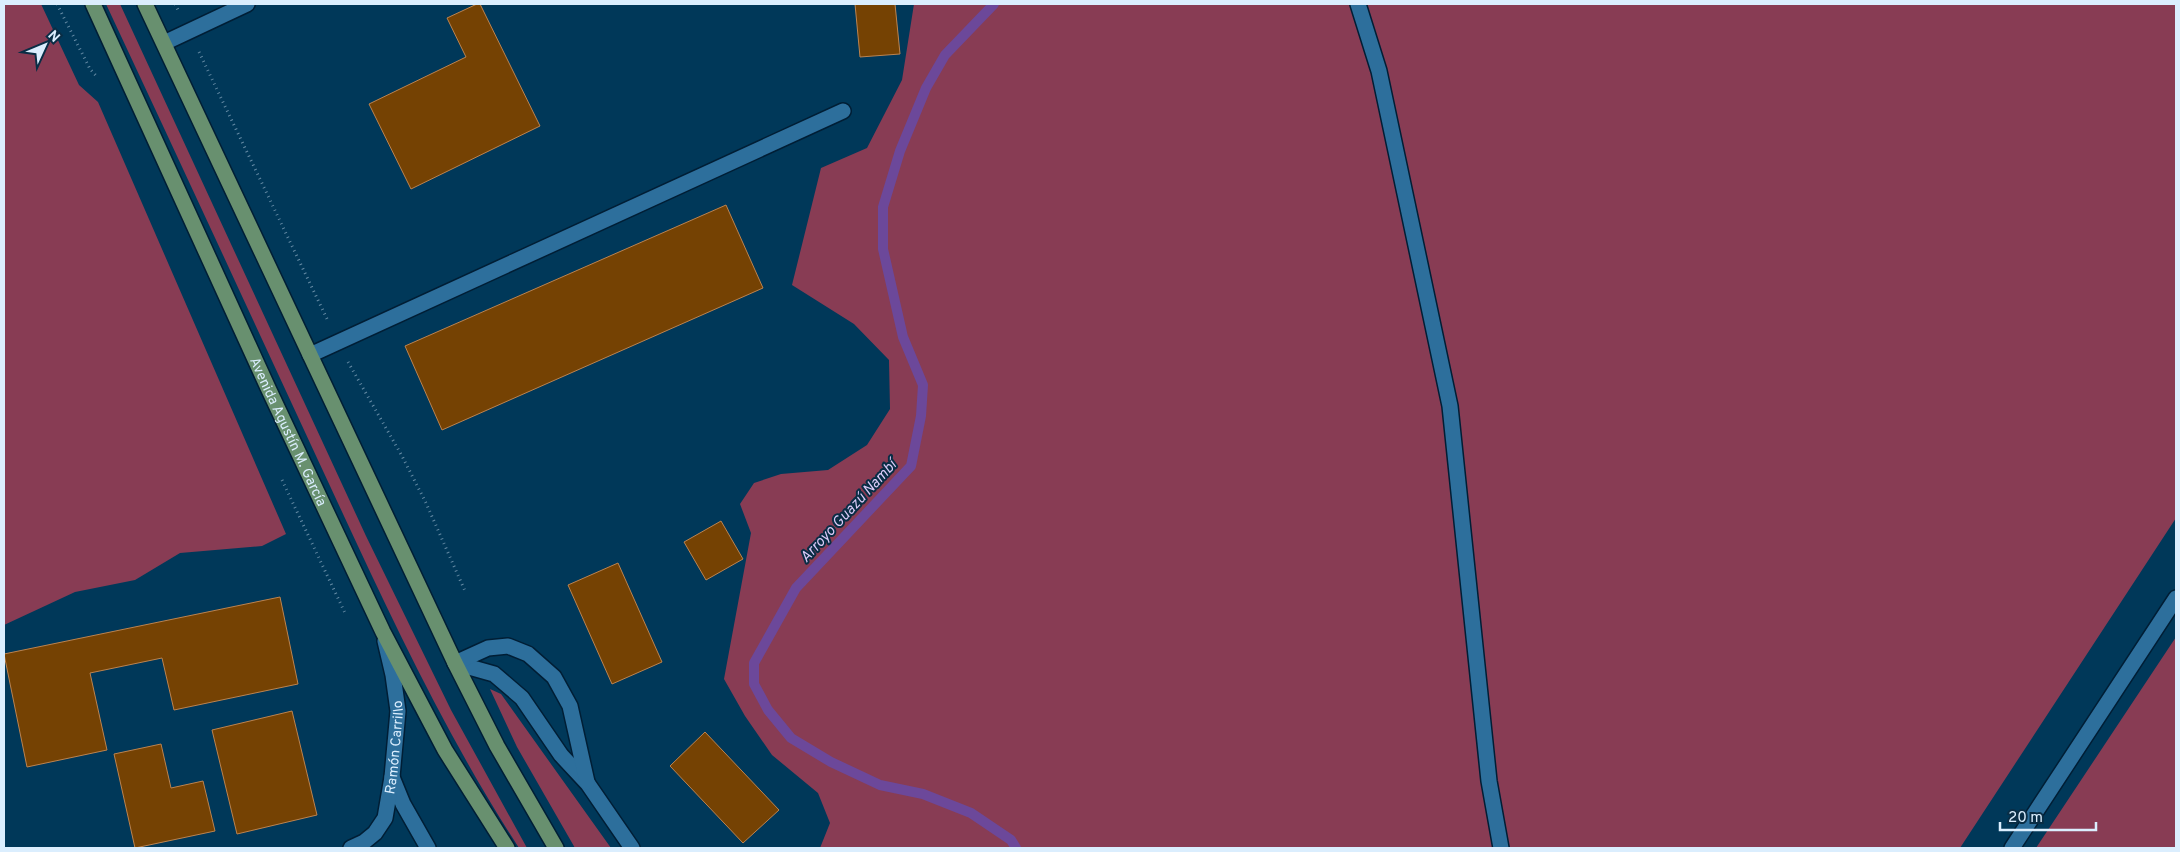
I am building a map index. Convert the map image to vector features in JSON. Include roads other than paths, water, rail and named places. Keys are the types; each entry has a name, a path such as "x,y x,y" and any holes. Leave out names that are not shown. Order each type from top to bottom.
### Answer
{"main road":[{"name":"Avenida Agustín M. García","path":"93,4 269,390 383,632 445,750 507,848"},
{"path":"145,4 455,663 497,746 556,848"}],"street":[{"path":"164,42 247,4"},
{"path":"1358,4 1379,71 1450,406 1489,781 1501,848"},
{"path":"310,354 843,111"},
{"path":"2012,848 2176,598"},
{"name":"Ramón Carrillo","path":"351,848 364,842 375,833 384,818 392,777 398,711 393,675 383,632"},
{"path":"455,663 488,648 508,646 528,654 554,677 570,706 588,784"},
{"path":"455,663 494,674 522,698 562,755 588,784 632,848"},
{"path":"392,777 404,804 428,848"}],"waterway":[{"name":"Arroyo Guazú Nambí","path":"994,4 945,55 926,88 900,151 883,207 883,249 903,337 923,385 921,416 911,466 796,588 754,663 754,684 768,710 791,738 831,762 880,785 923,794 971,813 1011,840 1016,848"}]}
